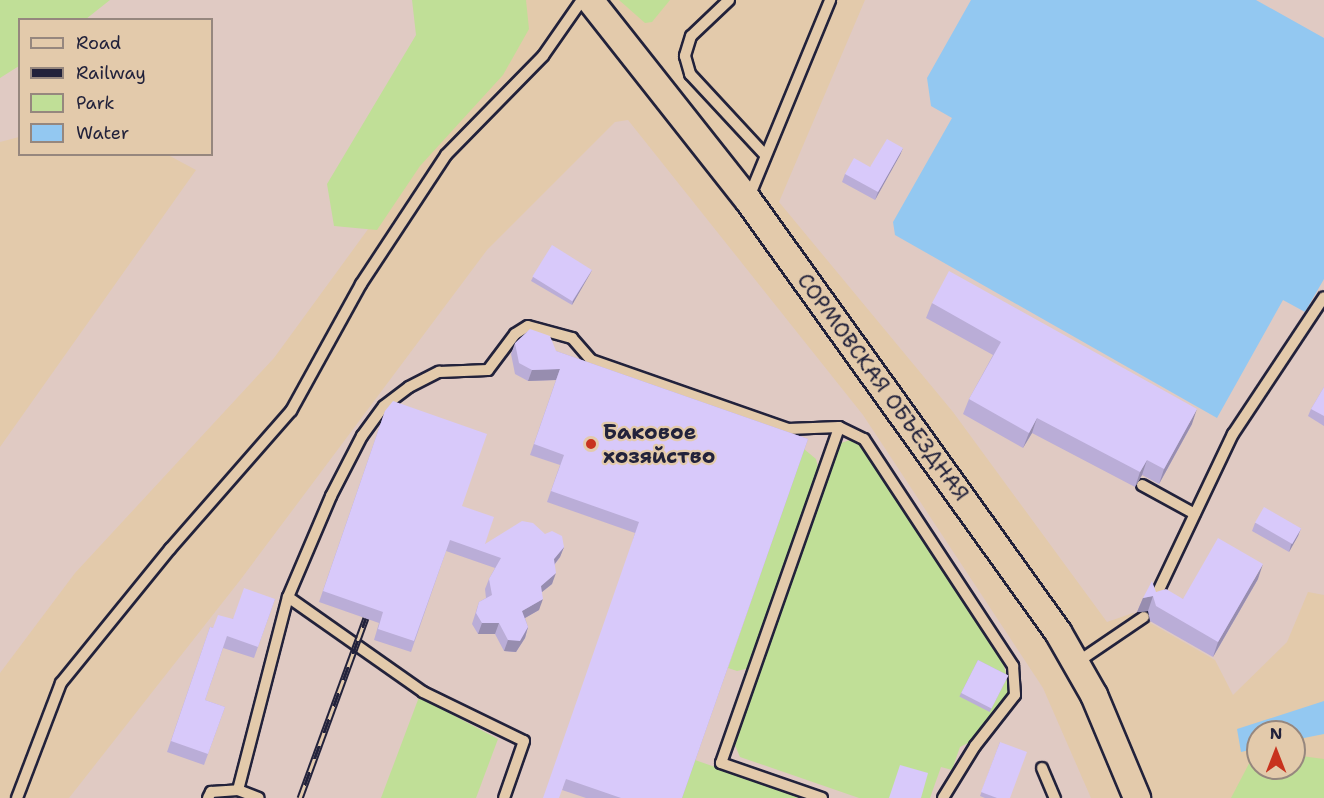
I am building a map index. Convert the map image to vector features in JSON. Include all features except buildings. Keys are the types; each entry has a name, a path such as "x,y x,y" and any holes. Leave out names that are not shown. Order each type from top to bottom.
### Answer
{"street":[{"name":"СОРМОВСКАЯ ОБЪЕЗДНАЯ","path":"590,0 748,200 1032,594 1094,695 1137,798"}],"lane":[{"path":"16,798 61,683 170,549 291,411 361,284 446,155 543,56 582,0"},
{"path":"729,0 691,36 685,56 690,74 765,155"},
{"path":"748,200 830,0"},
{"path":"1154,600 1233,434 1324,297"},
{"path":"238,790 288,597 331,496 362,436 384,406 409,387 439,372 488,370 515,334 528,326 572,338 591,360 788,429 839,426 864,440 1013,666 1015,695 975,746 943,798"},
{"path":"822,798 721,763 839,426"},
{"path":"1142,485 1195,514"},
{"path":"288,597 423,692 524,741 504,798"},
{"path":"1076,663 1144,617"},
{"path":"1042,768 1055,798"},
{"path":"208,798 211,792 238,790 259,798"}],"shaded area":[{"path":"0,0 523,0 509,36 274,358 75,573 0,673 0,447 196,170 170,156 213,156 213,18 18,18 18,137 0,142"},
{"path":"865,0 1324,0 1324,595 1308,592 1287,642 1233,695 1215,660 1133,613 1107,622 953,412 779,202"},
{"path":"628,120 863,415 1043,688 1091,798 69,798 241,579 487,250 615,122"}],"green space":[{"path":"0,0 110,0 87,18 18,18 18,67 0,78"},
{"path":"412,0 526,0 529,29 503,75 420,166 377,230 334,226 327,184 416,35"},
{"path":"619,0 670,0 652,22 645,23"},
{"path":"850,440 860,446 1003,662 1011,693 974,740 960,747 952,770 941,767 930,798 859,798 740,757 734,743 838,444"},
{"path":"804,449 816,459 819,471 750,668 737,671 728,668"},
{"path":"419,697 498,739 476,798 381,798"},
{"path":"1306,757 1324,759 1324,798 1231,798 1246,769 1246,780 1306,780"},
{"path":"695,760 804,798 682,798"}],"water":[{"path":"971,0 1256,0 1324,38 1324,279 1305,312 1283,300 1217,418 895,235 893,222 952,118 931,106 927,78"},
{"path":"1324,701 1324,734 1306,738 1306,720 1265,720"},
{"path":"1246,726 1246,751 1241,752 1237,729"}],"railway":[{"path":"300,798 366,618"}],"place":[{"name":"Баковое хозяйство","path":"591,444"}]}
